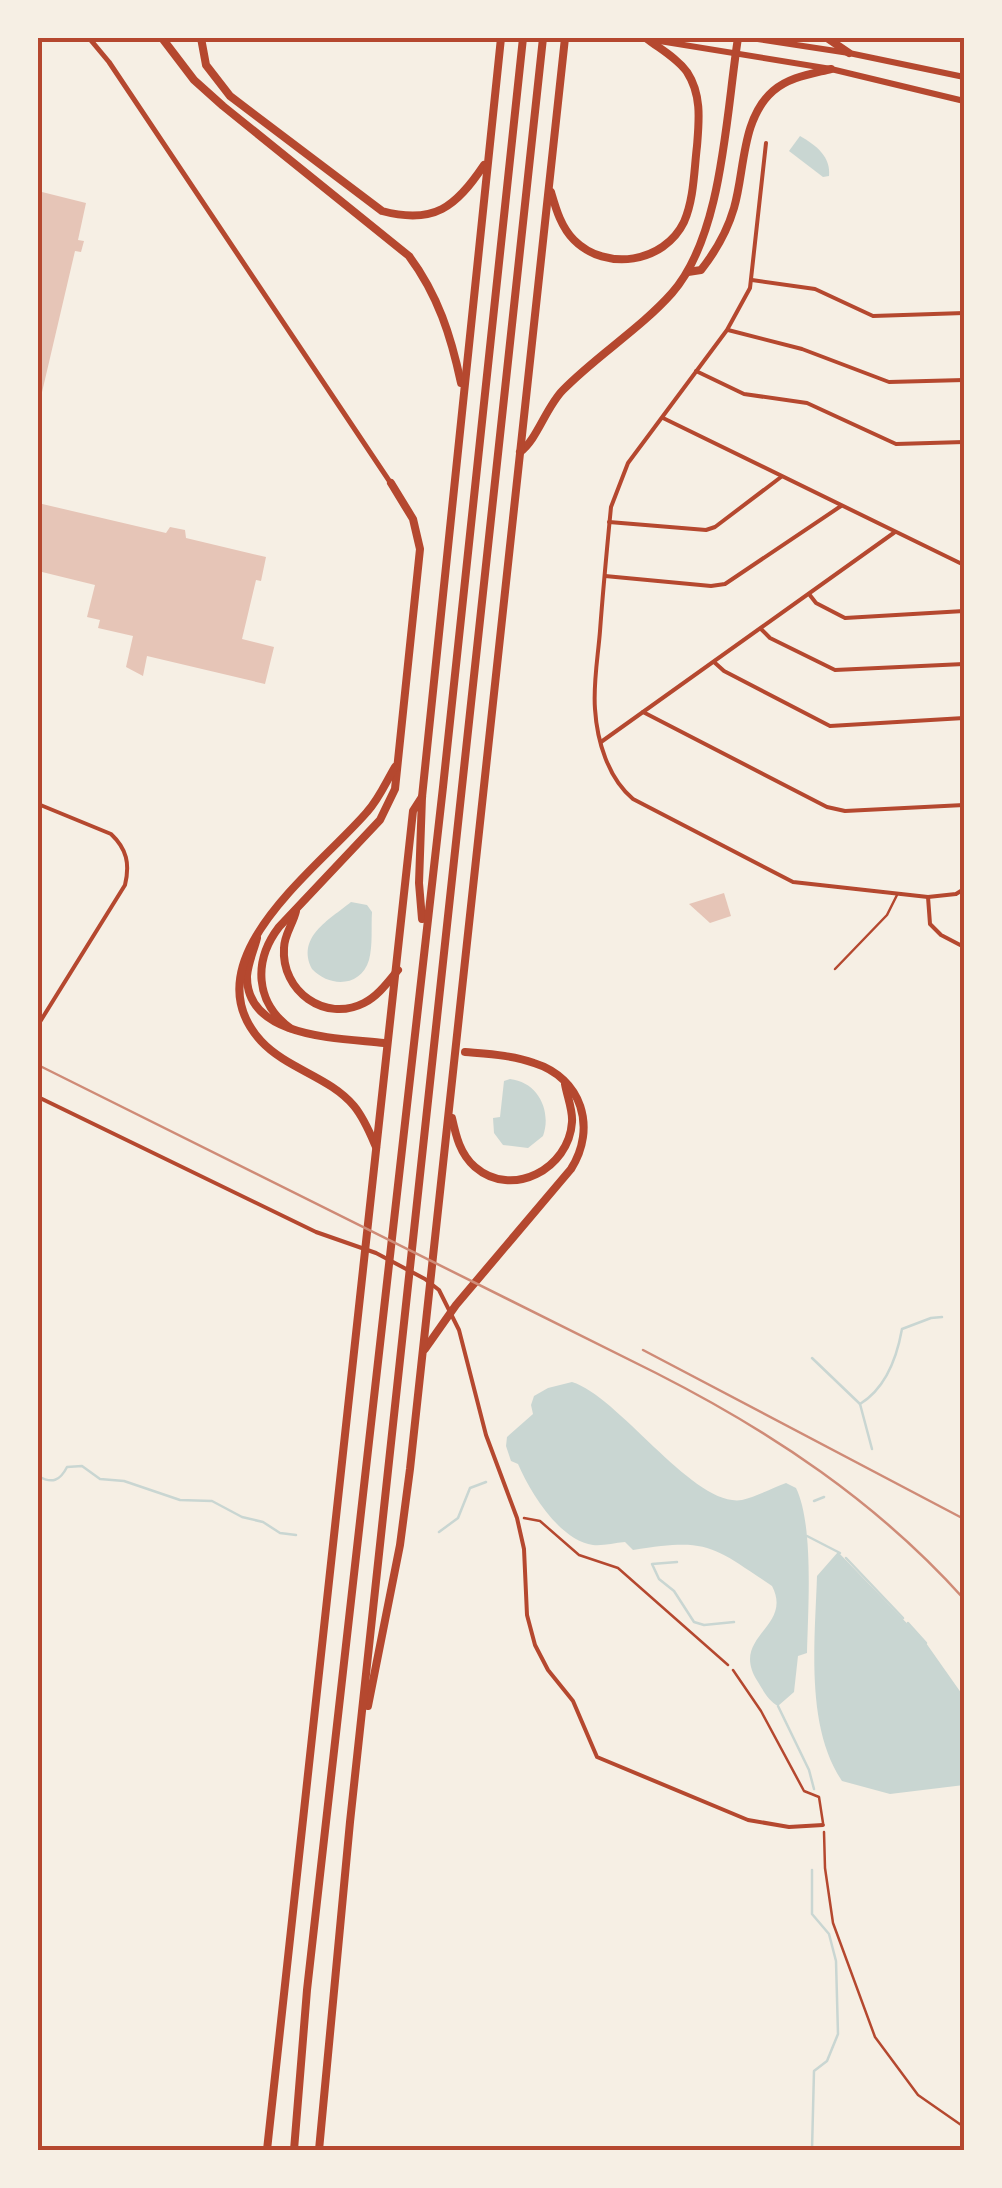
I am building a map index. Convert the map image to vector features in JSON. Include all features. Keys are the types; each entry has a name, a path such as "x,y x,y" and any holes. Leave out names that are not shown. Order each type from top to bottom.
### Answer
{"highway":[{"path":"162,38 194,80 223,106 409,256 440,308 452,339 464,392"},
{"path":"201,38 206,65 230,96 382,211 411,217 441,210 464,194 487,162"},
{"path":"424,935 418,883 422,797 501,38"},
{"path":"294,2150 307,1990 523,38"},
{"path":"319,2150 543,38"},
{"path":"358,1755 400,1546 456,1068 565,38"},
{"path":"550,188 570,236 599,256 624,260 649,255 676,234 689,206 693,182 698,97 678,62 644,38"},
{"path":"520,452 528,447 542,417 561,392 670,295 700,251 711,208 738,38"},
{"path":"828,38 849,53"},
{"path":"688,272 700,270 718,247 730,222 750,133 763,102 783,84 831,69"},
{"path":"290,1028 268,1005 262,990 261,969 272,937 388,809 395,789 420,549 414,520 392,484"},
{"path":"378,1151 360,1114 346,1098 279,1057 248,1026 238,983 243,959 257,933 370,809 398,761"},
{"path":"268,2150 413,811 422,797"},
{"path":"297,908 284,946 284,960 292,984 309,1001 332,1008 356,1006 372,999 398,970"},
{"path":"257,933 248,973 250,996 267,1016 290,1028 326,1037 384,1043"},
{"path":"422,1352 571,1168 582,1150 586,1132 578,1097 548,1068 465,1052"},
{"path":"451,1112 458,1142 472,1164 499,1179 529,1178 554,1163 567,1142 572,1114 564,1084"}],"main road":[{"path":"644,38 831,69 964,101"},
{"path":"751,38 849,53 964,78"}],"street":[{"path":"89,38 392,484"},
{"path":"766,144 752,280 728,330 622,474 610,522 604,576 594,711 601,742 610,772 620,789 633,800 793,882 928,897 956,894 964,889"},
{"path":"752,280 815,289 873,316 964,314"},
{"path":"728,330 802,349 888,382 964,380"},
{"path":"696,371 744,394 808,403 896,444 964,442"},
{"path":"662,418 964,565"},
{"path":"610,522 706,530 782,477"},
{"path":"604,576 725,584 841,506"},
{"path":"601,742 895,532"},
{"path":"809,594 816,603 845,618 964,611"},
{"path":"761,629 770,638 835,670 964,664"},
{"path":"714,662 724,671 830,726 964,718"},
{"path":"644,712 828,807 845,811 964,805"},
{"path":"38,804 111,834 127,858 128,872 124,885 40,1015 38,1026"},
{"path":"928,897 930,924 940,935 964,947"},
{"path":"38,1097 316,1232 358,1246 425,1278 446,1300 464,1345 486,1435 517,1518 524,1549 527,1615 535,1645 548,1670 574,1701 597,1758 748,1820 789,1827 824,1825"}],"lane":[{"path":"835,969 887,915 896,895"},
{"path":"733,1670 761,1711 804,1791 818,1796 824,1825"}],"path":[{"path":"517,1518 540,1521 579,1555 618,1568 733,1670"},
{"path":"824,1825 825,1868 834,1923 875,2037 918,2095 964,2127"}],"shaded area":[{"path":"800,136 821,152 828,163 829,176 823,177 789,151"},
{"path":"351,902 367,905 372,912 369,960 352,980 336,982 312,969 308,948 317,930"},
{"path":"510,1079 528,1086 544,1108 543,1136 528,1148 503,1145 494,1133 493,1118 500,1117 504,1081"},
{"path":"572,1382 612,1408 702,1487 723,1498 742,1500 786,1483 796,1488 808,1545 807,1653 798,1656 794,1692 778,1706 765,1693 751,1666 755,1642 775,1612 772,1586 708,1548 678,1545 633,1550 625,1542 597,1545 581,1541 557,1525 518,1464 511,1461 507,1437 533,1414 534,1396"},
{"path":"838,1552 926,1643 964,1697 964,1785 890,1794 842,1781 830,1759 822,1735 815,1682 817,1576"}],"building":[{"path":"38,191 86,203 78,240 84,241 81,252 75,251 39,405"},
{"path":"38,503 166,533 170,527 185,530 186,538 266,557 261,581 256,580 242,639 274,647 265,684 147,656 143,676 126,667 133,636 98,628 100,620 87,617 95,585 38,571"},
{"path":"724,893 731,916 710,923 689,904"}],"waterway":[{"path":"860,1404 889,1371 902,1329 942,1317"},
{"path":"812,1358 860,1404 872,1449"},
{"path":"38,1476 55,1480 67,1467 82,1466 100,1479 124,1481 180,1500 212,1501 280,1533 296,1535"},
{"path":"439,1532 458,1518 470,1488 486,1482"},
{"path":"814,1501 824,1497"},
{"path":"807,1536 840,1553"},
{"path":"846,1558 903,1618"},
{"path":"677,1562 652,1564 659,1579 674,1591 694,1622 734,1622"},
{"path":"908,1623 926,1643"},
{"path":"778,1706 814,1789"},
{"path":"812,1870 812,1914 829,1934 836,1961 838,2034 827,2061 814,2071 812,2150"}],"railway":[{"path":"38,1065 656,1373 741,1420 859,1500 964,1599"},
{"path":"643,1350 964,1519"}]}
